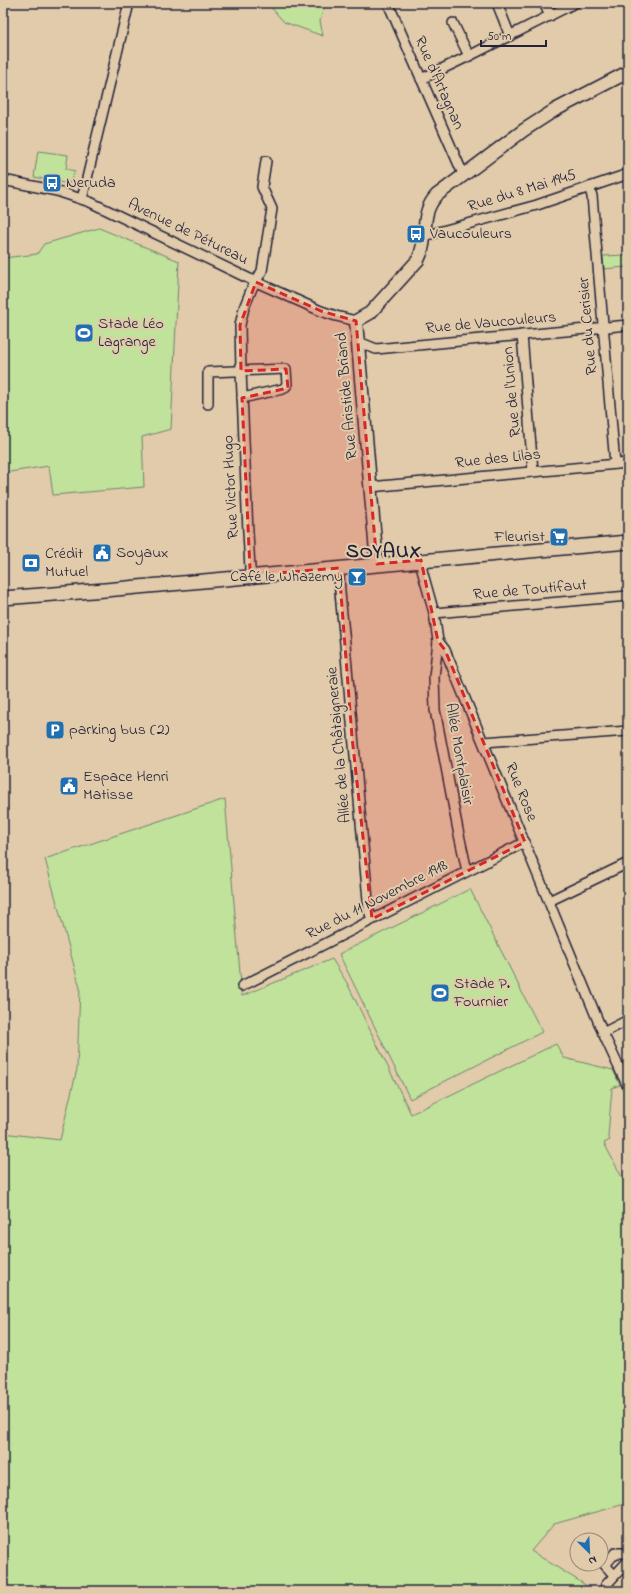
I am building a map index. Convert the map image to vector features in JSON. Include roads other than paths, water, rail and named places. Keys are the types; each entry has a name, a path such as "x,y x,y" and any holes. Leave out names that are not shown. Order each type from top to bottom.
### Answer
{"main road":[{"path":"3,598 628,542"}],"street":[{"path":"82,199 129,3"},
{"name":"Rue d'Artagnan","path":"388,3 463,174"},
{"path":"497,3 510,36"},
{"path":"544,3 550,16"},
{"path":"421,78 469,56 575,3"},
{"path":"453,23 469,56"},
{"name":"Rue Aristide Briand","path":"377,564 356,321 370,313 418,260 422,252 428,205 437,195 463,174 524,130 549,114 628,72"},
{"name":"Rue Victor Hugo","path":"252,575 250,569 248,532 240,325 244,308 252,288 262,271 272,209 262,187 266,161"},
{"name":"Rue du 8 Mai 1945","path":"424,236 537,204 628,174"},
{"name":"Avenue de Pétureau","path":"3,180 35,185 82,199 256,282 321,311 356,321"},
{"name":"Rue du Cerisier","path":"589,186 592,196 615,464"},
{"name":"Rue de Vaucouleurs","path":"358,342 376,349 628,325"},
{"name":"Rue de l'Union","path":"522,335 533,471"},
{"path":"208,404 208,372 286,369 288,385 283,389 242,398"},
{"name":"Rue des Lilas","path":"370,487 628,463"},
{"name":"Rue Rose","path":"421,560 422,570 434,613 438,641 445,650 603,1033 628,1087"},
{"name":"Allée de la Châtaigneraie","path":"339,568 339,589 353,745 369,910 372,919"},
{"name":"Rue de Toutifaut","path":"434,613 628,596"},
{"name":"Allée Montplaisir","path":"438,641 434,677 435,710 456,823 467,871"},
{"path":"484,742 628,731"},
{"name":"Rue du 11 Novembre 1918","path":"242,986 525,842"},
{"path":"549,901 628,863"},
{"path":"603,1033 628,1020"},
{"path":"614,1575 605,1565 615,1553 628,1553"},
{"path":"611,1591 606,1585 628,1561"}],"place":[{"name":"Neruda","path":"52,183"},
{"name":"Vaucouleurs","path":"416,234"},
{"name":"Stade Léo Lagrange","path":"84,333"},
{"name":"Fleurist","path":"559,537"},
{"name":"Soyaux","path":"102,553"},
{"name":"Crédit Mutuel","path":"31,563"},
{"name":"Café le Whazemy","path":"357,577"},
{"name":"parking bus (2)","path":"55,730"},
{"name":"Espace Henri Matisse","path":"69,786"},
{"name":"Stade P. Fournier","path":"440,993"}],"district":[{"name":"SOYAUX","path":"384,552"}]}
